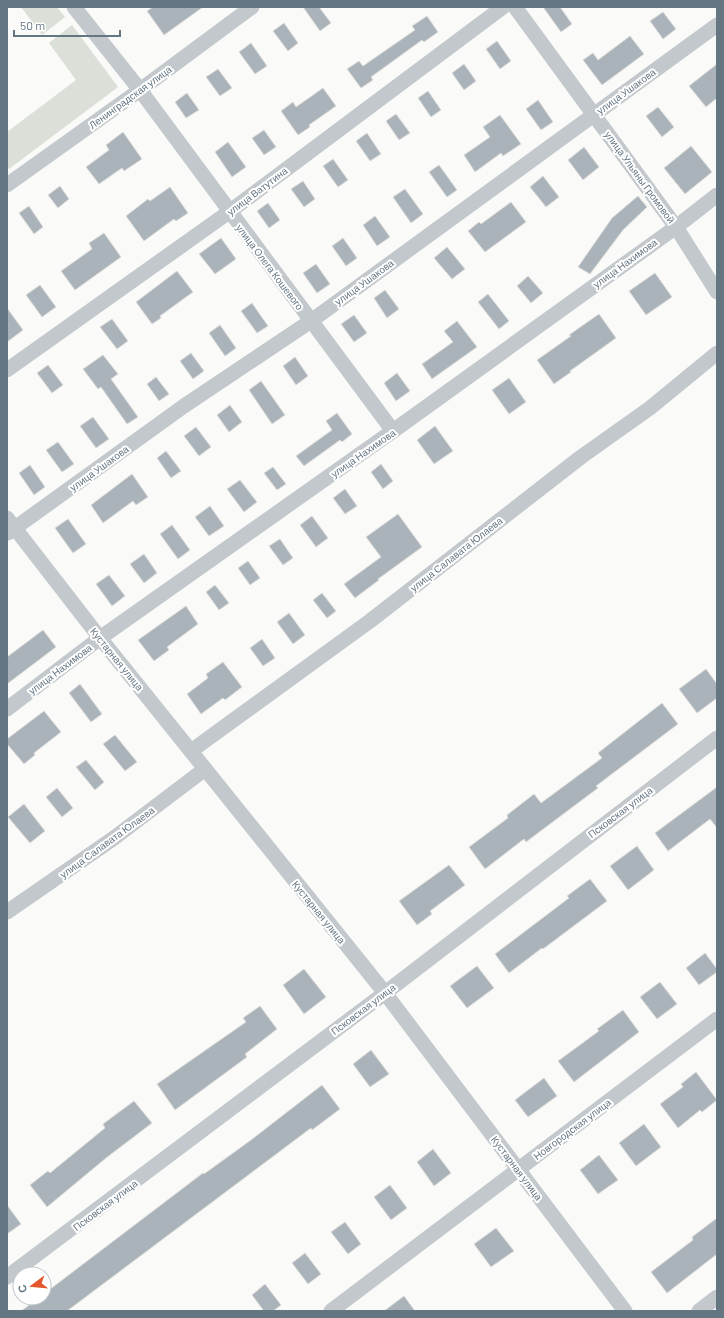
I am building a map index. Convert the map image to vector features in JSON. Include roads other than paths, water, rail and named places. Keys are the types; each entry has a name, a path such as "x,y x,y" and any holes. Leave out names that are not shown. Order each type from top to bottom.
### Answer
{"street":[{"name":"улица Олега Кошевого","path":"74,7 140,90 229,212 393,431"},
{"name":"Ленинградская улица","path":"7,185 140,90 252,7"},
{"name":"улица Ватутина","path":"7,370 229,212 503,7"},
{"name":"улица Ульяны Громовой","path":"515,7 676,227 717,292"},
{"name":"улица Ушакова","path":"10,526 184,406 311,321 717,25"},
{"name":"улица Нахимова","path":"7,709 100,638 393,431 676,227 717,195"},
{"name":"улица Салавата Юлаева","path":"191,751 370,621 581,457 650,408 717,353"},
{"name":"Кустарная улица","path":"10,526 384,993 625,1311"},
{"name":"Псковская улица","path":"7,1277 384,993 717,738"},
{"name":"улица Салавата Юлаева","path":"7,912 114,838 205,769"},
{"name":"Новгородская улица","path":"331,1311 717,1019"},
{"path":"699,1311 717,1297"}]}
